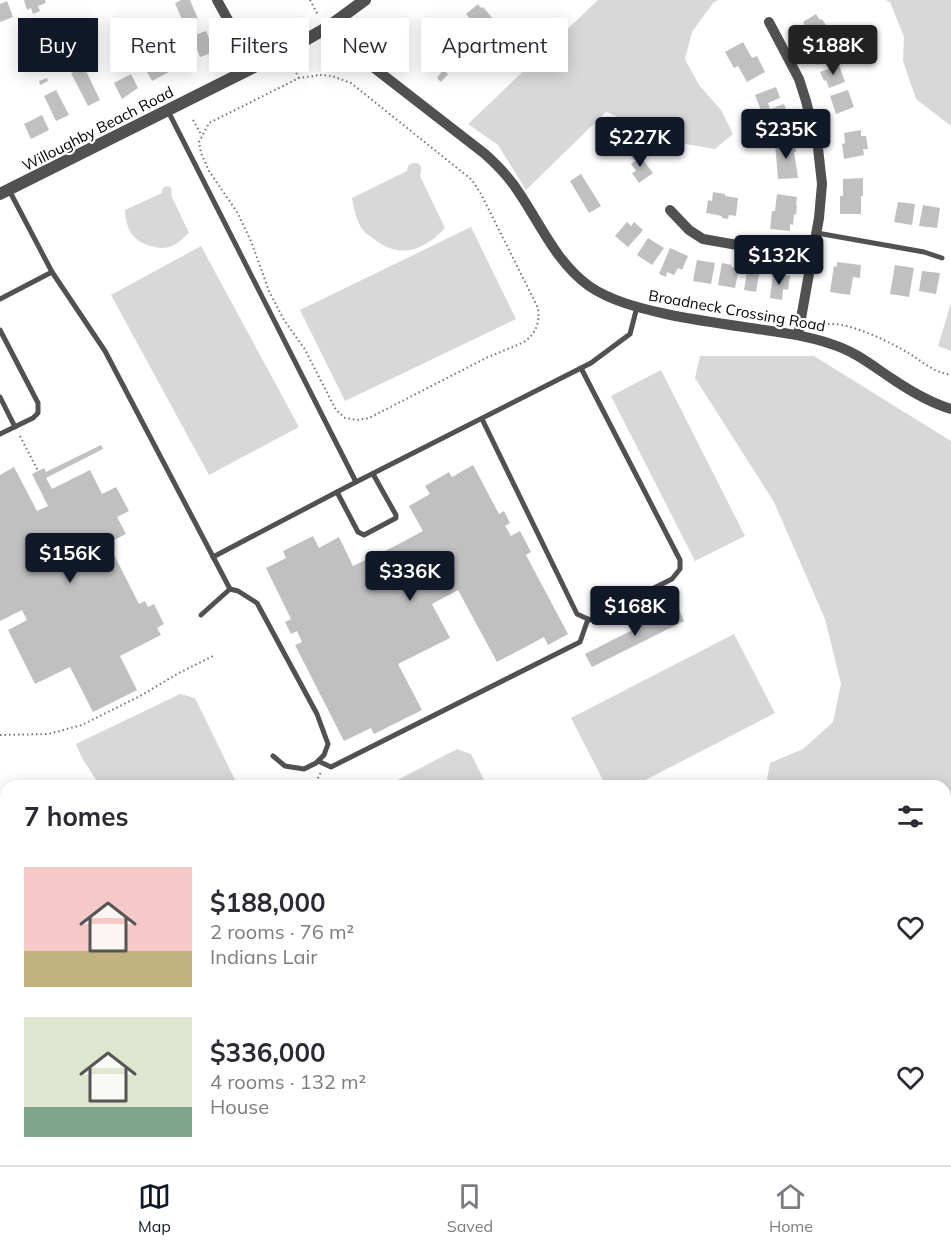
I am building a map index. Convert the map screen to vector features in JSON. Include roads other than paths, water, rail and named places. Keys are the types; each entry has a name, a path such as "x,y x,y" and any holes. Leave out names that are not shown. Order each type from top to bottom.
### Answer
{"street":[{"path":"217,0 227,18"},
{"name":"Willoughby Beach Road","path":"340,18 365,0"},
{"path":"769,22 799,79 818,148 822,184 817,233 798,335"},
{"name":"Willoughby Beach Road","path":"5,192 244,72"},
{"name":"Broadneck Crossing Road","path":"379,72 497,165 514,184 550,243 570,270 590,286 612,298 637,307 683,317 798,335 832,344 856,354 932,402 951,409"},
{"path":"670,210 688,230 703,239 812,258"}],"lane":[{"path":"168,111 356,482"},
{"path":"5,192 52,272 105,351 230,589 238,591 257,603 317,714 328,744 324,755 318,761 304,769 285,766 273,756"},
{"path":"817,233 924,252 942,258"},
{"path":"0,299 52,272"},
{"path":"213,557 591,363 630,334 637,307"},
{"path":"0,330 38,404 38,412 33,418 0,434"},
{"path":"482,419 577,614 590,620 672,579 680,569 680,560 581,368"},
{"path":"0,397 15,427"},
{"path":"337,492 358,532 364,535 396,518 374,474"},
{"path":"201,615 230,589"},
{"path":"318,761 331,767 580,642 588,619"}]}
